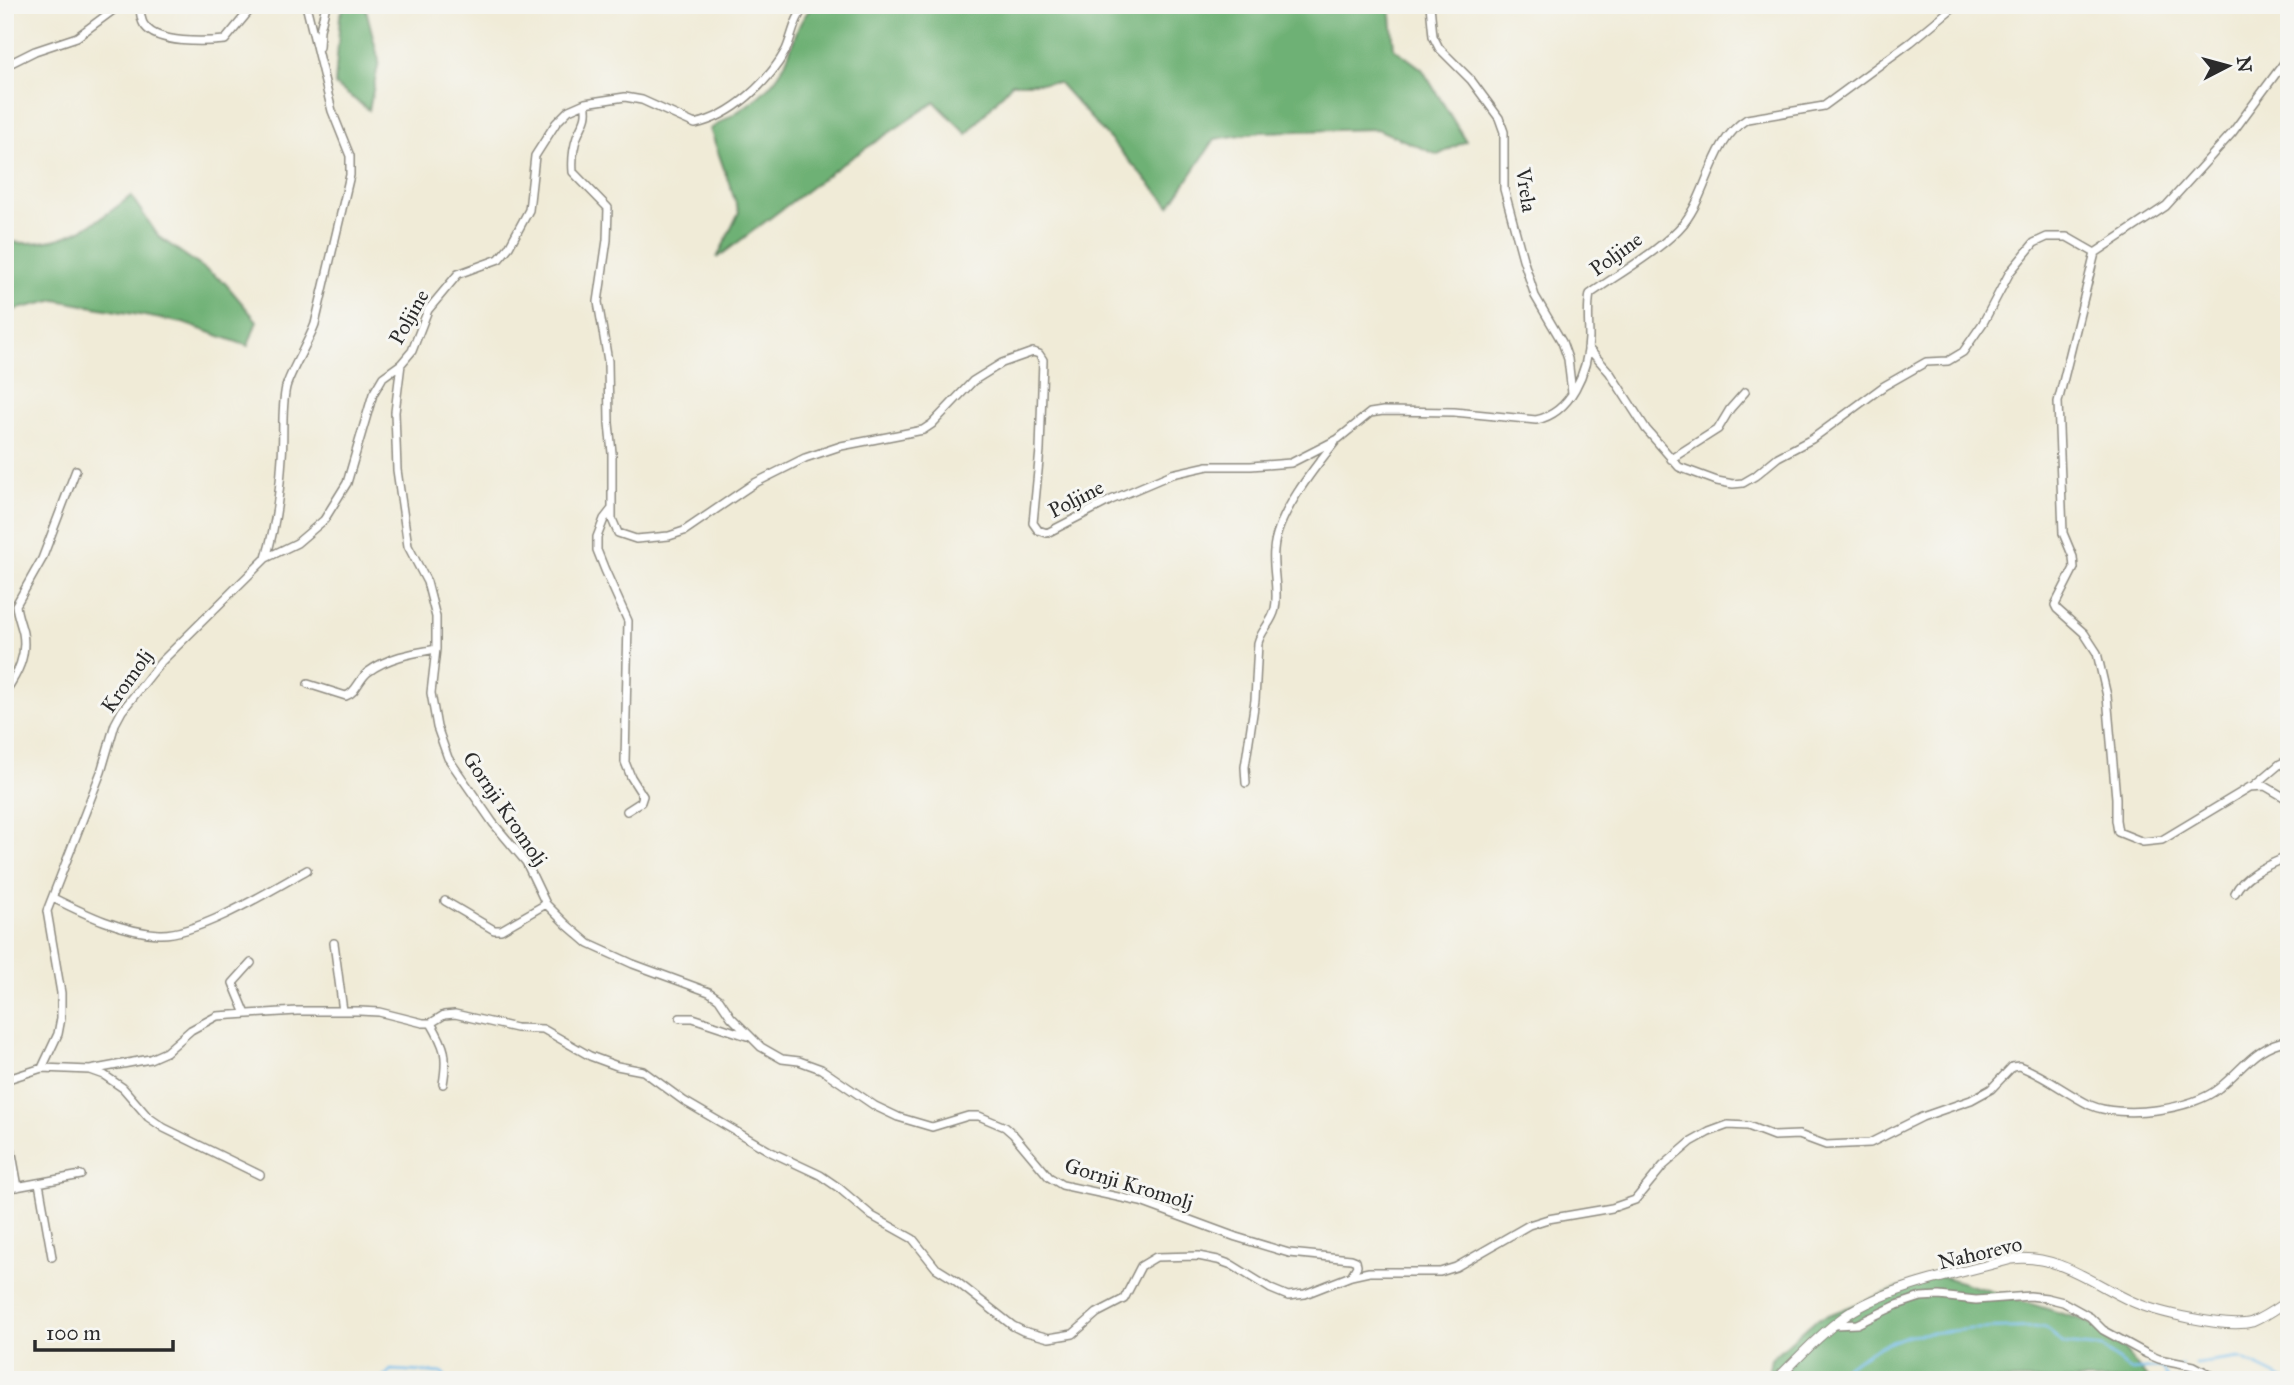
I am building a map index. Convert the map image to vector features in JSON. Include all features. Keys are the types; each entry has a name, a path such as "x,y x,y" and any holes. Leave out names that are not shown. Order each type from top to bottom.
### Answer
{"street":[{"path":"5,66 35,51 77,37 124,5"},
{"path":"131,5 140,10 142,22 152,31 169,38 204,42 225,40 254,5"},
{"path":"266,558 277,504 282,457 283,404 287,384 315,324 350,175 350,156 332,111 306,5"},
{"path":"318,51 326,5"},
{"name":"Poljine","path":"266,558 297,543 324,520 347,483 373,394 383,377 401,364 412,351 428,310 447,285 458,274 499,259 509,247 529,210 533,194 534,156 555,123 569,110 614,97 642,100 683,120 695,124 704,122 739,105 761,84 786,49 798,14 806,5"},
{"name":"Vrela","path":"1430,5 1433,36 1439,48 1471,79 1499,118 1504,132 1504,189 1522,259 1535,296 1562,342 1568,359 1572,394"},
{"name":"Poljine","path":"612,510 612,519 618,533 636,539 669,536 684,531 753,484 805,458 841,446 923,430 973,381 1002,363 1032,352 1039,354 1043,360 1041,450 1033,523 1038,530 1047,533 1111,500 1172,474 1208,466 1251,467 1291,463 1338,439 1370,414 1383,411 1454,412 1536,419 1548,417 1578,385 1588,348 1590,294 1675,233 1687,219 1724,142 1738,124 1747,119 1824,106 1912,43 1956,5"},
{"path":"2289,56 2232,133 2166,206 2095,253 2058,402 2063,533 2073,557 2074,568 2055,605 2056,609 2084,633 2097,653 2107,696 2118,832 2143,842 2162,840 2254,787 2280,764 2289,760"},
{"path":"586,103 586,120 578,135 572,157 573,172 608,208 607,240 598,302 608,361 612,510 604,519 597,537 597,550 628,621 625,762 643,796 641,802 627,811"},
{"path":"1588,348 1610,373 1646,429 1679,467 1733,484 1743,482 1779,457 1812,439 1884,386 1926,362 1948,361 1963,352 1983,323 2010,272 2034,243 2047,237 2067,237 2095,253"},
{"name":"Gornji Kromolj","path":"401,364 395,412 397,470 408,546 426,582 436,617 436,649 431,693 437,727 448,758 493,823 526,862 546,904 589,944 633,964 709,992 719,999 731,1017 761,1048 782,1059 799,1061 821,1069 875,1106 898,1117 932,1126 968,1116 979,1116 1005,1127 1049,1177 1062,1185 1141,1202 1236,1237 1289,1253 1351,1259 1356,1261 1357,1266 1351,1276"},
{"path":"1671,459 1718,429 1745,392"},
{"path":"1246,783 1245,767 1255,700 1259,635 1272,619 1275,609 1274,546 1290,503 1338,439"},
{"path":"5,692 23,660 23,635 16,605 42,559 76,470"},
{"name":"Kromolj","path":"41,1068 58,1034 61,1018 61,993 47,911 101,772 115,724 122,711 178,644 266,558"},
{"path":"308,684 346,696 351,695 367,673 401,656 436,649"},
{"path":"2254,787 2265,786 2289,800"},
{"path":"2235,893 2240,883 2249,875 2289,856"},
{"path":"53,898 116,925 161,934 179,931 229,913 307,870"},
{"path":"445,901 494,930 501,930 546,904"},
{"path":"334,943 342,1011"},
{"path":"246,1014 233,983 251,963"},
{"path":"5,1080 41,1068 90,1070 150,1059 166,1052 206,1020 217,1016 379,1012 430,1023 444,1015 454,1014 516,1028 543,1029 590,1056 617,1066 643,1071 684,1101 771,1152 820,1175 872,1216 913,1239 936,1268 1013,1326 1049,1338 1073,1334 1097,1312 1125,1299 1141,1266 1156,1257 1198,1256 1218,1260 1288,1296 1305,1294 1351,1276 1385,1271 1426,1274 1440,1272 1455,1267 1530,1225 1548,1219 1612,1208 1635,1199 1663,1166 1691,1142 1728,1125 1748,1126 1774,1136 1799,1135 1826,1145 1870,1143 1922,1117 1971,1100 1991,1089 2012,1067 2019,1066 2093,1106 2115,1110 2165,1110 2188,1105 2217,1090 2260,1049 2289,1040"},
{"path":"680,1018 693,1018 751,1037"},
{"path":"430,1023 442,1042 446,1055 443,1084"},
{"path":"90,1070 104,1075 123,1088 148,1117 164,1128 260,1175"},
{"path":"5,1115 18,1187"},
{"path":"5,1189 81,1175"},
{"path":"38,1183 52,1257"},
{"name":"Nahorevo","path":"1776,1380 1850,1313 1876,1300 2012,1259 2028,1257 2047,1260 2133,1302 2213,1322 2252,1322 2289,1300"},
{"path":"1834,1325 1857,1324 1921,1297 1976,1300 2030,1296 2047,1298 2063,1302 2090,1317 2103,1330 2147,1354 2194,1366 2220,1380"}],"green space":[{"path":"345,5 365,5 379,61 369,110 335,85 340,16"},
{"path":"814,5 1390,5 1394,48 1422,69 1466,141 1438,155 1377,129 1261,132 1215,139 1170,206 1059,83 1012,83 967,134 935,102 835,169 717,258 739,212 710,129 748,105 772,83 784,65 802,21"},
{"path":"131,196 159,237 225,283 257,321 248,346 183,323 56,300 5,312 5,241 24,243 58,239 88,226"},
{"path":"1935,1274 2086,1321 2115,1339 2149,1380 1767,1380 1771,1359 1815,1320"}],"waterway":[{"path":"1841,1380 1845,1367 1876,1348 1909,1335 1971,1329 2044,1327 2064,1344 2103,1348 2130,1370 2182,1366"},
{"path":"2196,1364 2240,1358 2285,1380"},
{"path":"381,1380 391,1370 443,1373 447,1380"},
{"path":"2163,1370 2168,1380"}]}
